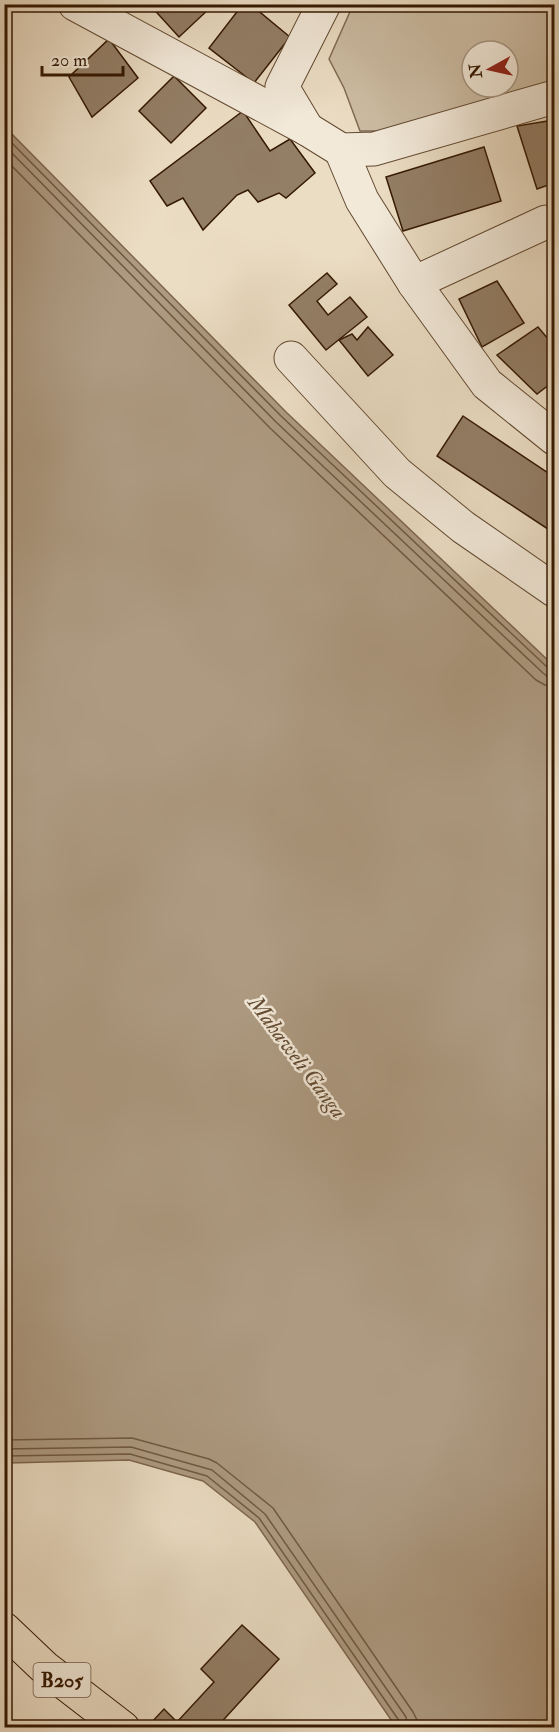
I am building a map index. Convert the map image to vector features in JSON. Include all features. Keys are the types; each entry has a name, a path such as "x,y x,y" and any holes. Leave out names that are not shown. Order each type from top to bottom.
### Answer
{"main road":[{"name":"B205","path":"4,1629 44,1667 123,1728"}],"street":[{"path":"75,4 307,129 340,150 362,200 414,284 487,384 555,438"},
{"path":"307,129 282,87 324,4"},
{"path":"340,150 374,149 555,97"},
{"path":"414,284 546,222 555,224"},
{"path":"291,358 397,474 463,527 555,590"}],"shaded area":[{"path":"353,5 554,5 554,83 520,93 520,39 460,39 460,99 497,99 384,131 360,131 344,88 329,59"}],"water":[{"name":"Mahaweli Ganga","path":"4,126 286,412 554,666 554,1727 396,1727 255,1522 203,1481 129,1460 8,1463 5,1461"}],"building":[{"path":"149,4 209,4 211,7 179,37"},
{"path":"243,4 250,4 290,37 254,83 209,48"},
{"path":"109,39 138,78 92,117 69,77"},
{"path":"174,76 206,108 171,143 139,111"},
{"path":"243,111 270,151 290,139 315,173 286,198 279,193 258,202 248,190 237,195 203,230 183,198 167,206 150,181"},
{"path":"554,120 554,183 537,189 517,126"},
{"path":"484,147 501,201 403,231 386,177"},
{"path":"327,273 337,284 317,301 328,315 350,297 367,317 326,350 289,305"},
{"path":"497,281 524,323 482,347 459,299"},
{"path":"368,327 393,355 368,376 339,340 352,334 357,340"},
{"path":"538,327 554,346 554,381 537,394 497,355"},
{"path":"463,416 554,477 554,533 437,456"},
{"path":"242,1625 279,1659 216,1728 153,1728 150,1724 164,1709 177,1722 214,1682 201,1669"}]}
